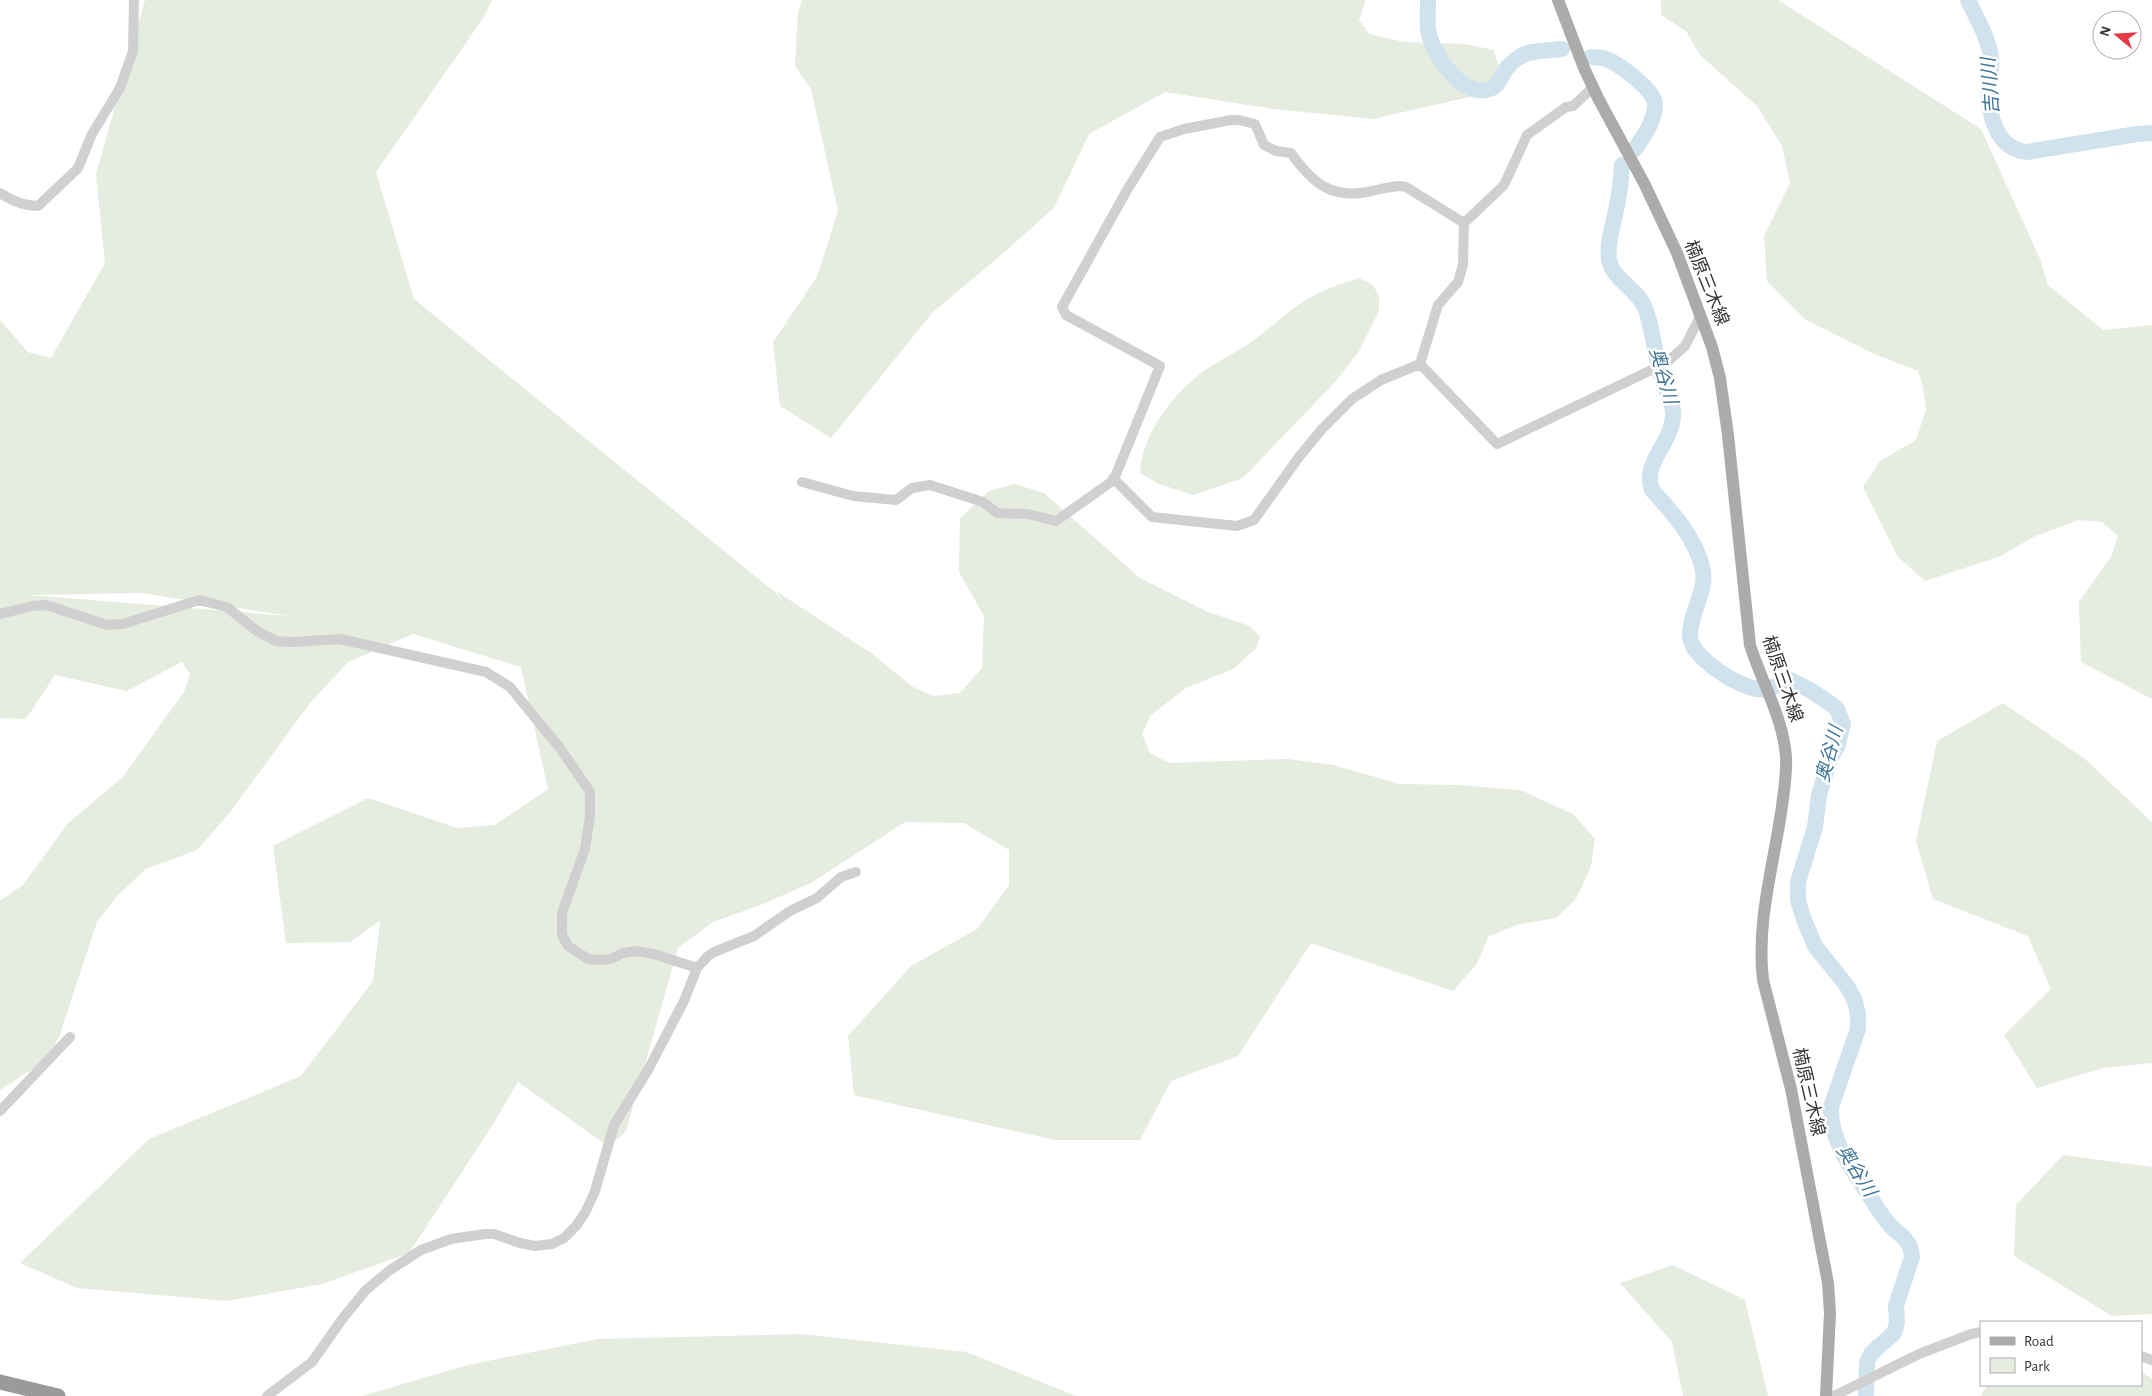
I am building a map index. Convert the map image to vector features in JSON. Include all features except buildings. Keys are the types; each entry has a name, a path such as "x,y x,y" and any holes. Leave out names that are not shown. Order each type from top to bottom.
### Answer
{"highway":[{"path":"0,1382 58,1396"}],"main road":[{"name":"楠原三木線","path":"1558,0 1593,87 1645,185 1677,253 1702,315 1720,378 1750,645 1783,734 1786,758 1780,814 1762,922 1761,963 1763,980 1797,1120 1828,1283 1830,1313 1826,1396"}],"street":[{"path":"0,193 12,201 26,206 38,206 78,168 92,134 120,88 133,51 134,0"},
{"path":"1420,364 1438,305 1458,282 1463,265 1462,239 1464,224 1504,185 1527,135 1566,107 1573,106 1593,87"},
{"path":"802,482 853,496 896,500 912,488 930,485 983,502 997,513 1028,514 1056,521 1113,478 1160,366 1066,315 1062,307 1127,190 1160,137 1184,129 1231,120 1240,120 1254,124 1264,146 1276,151 1290,153 1305,172 1320,185 1341,194 1360,194 1399,185 1406,187 1464,224"},
{"path":"1420,364 1496,444 1666,363 1685,346 1702,315"},
{"path":"1113,478 1152,517 1237,526 1254,520 1322,429 1352,399 1381,380 1420,364"},
{"path":"0,614 33,606 46,605 106,625 123,624 199,600 227,607 257,631 276,641 340,639 486,672 510,687 560,748 586,783 590,792 590,816 585,849 562,913 562,935 568,946 588,959 611,959 623,953 636,951 654,954 697,968"},
{"path":"267,1396 312,1362 343,1318 366,1290 390,1270 421,1250 451,1239 485,1234 494,1234 535,1246 552,1244 564,1238 577,1225 586,1211 595,1191 614,1125 648,1070 684,1001 697,968 706,957 714,952 754,936 790,911 817,898 841,878 856,872"},
{"path":"0,1111 70,1037"},
{"path":"1834,1396 1919,1354 1980,1332"}],"green space":[{"path":"145,0 492,0 484,17 376,172 414,299 776,593 786,609 776,591 871,653 913,687 934,696 960,693 982,668 984,616 959,572 960,518 989,491 1014,484 1044,493 1140,578 1208,612 1250,626 1260,637 1256,648 1235,668 1186,688 1151,715 1142,734 1150,753 1169,763 1287,759 1333,765 1400,784 1458,785 1520,790 1573,814 1595,839 1591,866 1576,899 1556,918 1516,925 1488,937 1477,964 1453,991 1311,943 1238,1056 1171,1081 1140,1140 1055,1140 854,1095 848,1036 911,966 977,929 1009,885 1009,850 964,823 905,822 811,883 763,904 713,922 678,948 626,1131 609,1147 518,1082 492,1126 409,1253 322,1284 227,1301 77,1288 20,1263 149,1139 301,1076 373,981 380,921 350,942 286,943 273,846 368,798 457,828 495,825 548,789 521,667 413,634 348,662 310,703 231,811 197,850 146,869 118,895 97,922 59,1037 47,1060 0,1090 0,901 23,885 68,823 123,777 184,692 190,674 182,662 127,691 55,675 26,719 0,718 0,320 28,352 51,358 105,263 96,174","holes":["141,593 289,616 28,595"]},
{"path":"802,0 1366,0 1359,20 1369,34 1404,42 1465,44 1494,50 1504,89 1373,119 1274,109 1165,92 1089,134 1054,208 933,312 831,438 780,406 773,342 817,277 838,211 811,89 795,66 798,12"},
{"path":"1661,0 1778,0 1981,129 2040,259 2048,285 2103,330 2152,325 2152,699 2081,662 2079,602 2111,557 2118,536 2102,522 2079,520 2033,537 2001,556 1925,581 1898,557 1863,487 1880,461 1916,440 1926,409 1923,387 1918,371 1874,354 1806,320 1767,281 1764,236 1790,183 1782,146 1757,106 1700,55 1686,31 1661,15"},
{"path":"1359,278 1373,285 1379,296 1379,311 1359,351 1336,381 1243,478 1193,495 1159,484 1140,473 1146,446 1158,420 1176,397 1196,377 1251,342 1309,298 1327,289"},
{"path":"2003,703 2085,759 2152,822 2152,1063 2103,1068 2037,1088 2004,1035 2051,989 2028,936 1933,899 1916,841 1937,741"},
{"path":"2063,1155 2152,1167 2152,1314 2112,1316 2014,1256 2016,1205"},
{"path":"1673,1265 1745,1300 1768,1396 1683,1396 1672,1342 1620,1283"},
{"path":"801,1334 967,1352 1076,1396 362,1396 468,1365 598,1339"},
{"path":"2142,1372 2152,1379 2152,1396 1980,1396 1987,1386 2142,1386"}],"waterway":[{"name":"奥谷川","path":"1428,0 1428,29 1433,47 1452,75 1470,88 1480,90 1493,88 1509,65 1525,54 1562,49"},
{"name":"吉川川","path":"1968,0 1982,28 1990,50 1992,64 1989,82 1990,106 1995,127 2007,144 2027,152 2152,133"},
{"name":"奥谷川","path":"1591,57 1604,58 1619,66 1642,84 1653,97 1655,103 1654,115 1646,133 1635,149"},
{"name":"奥谷川","path":"1622,165 1619,196 1609,243 1609,260 1615,273 1642,301 1650,323 1660,372 1672,407 1672,423 1654,461 1650,480 1652,490 1688,535 1702,566 1703,583 1692,619 1690,637 1693,645 1698,654 1717,670 1748,687 1765,689 1790,680 1810,690 1837,709 1843,724 1837,747 1830,759 1819,795 1815,827 1798,882 1798,900 1815,946 1847,986 1855,1001 1858,1015 1858,1029 1831,1107 1834,1131 1849,1164 1883,1217 1907,1241 1912,1257 1896,1306 1897,1323 1894,1333 1871,1354 1867,1362 1866,1396"}]}
